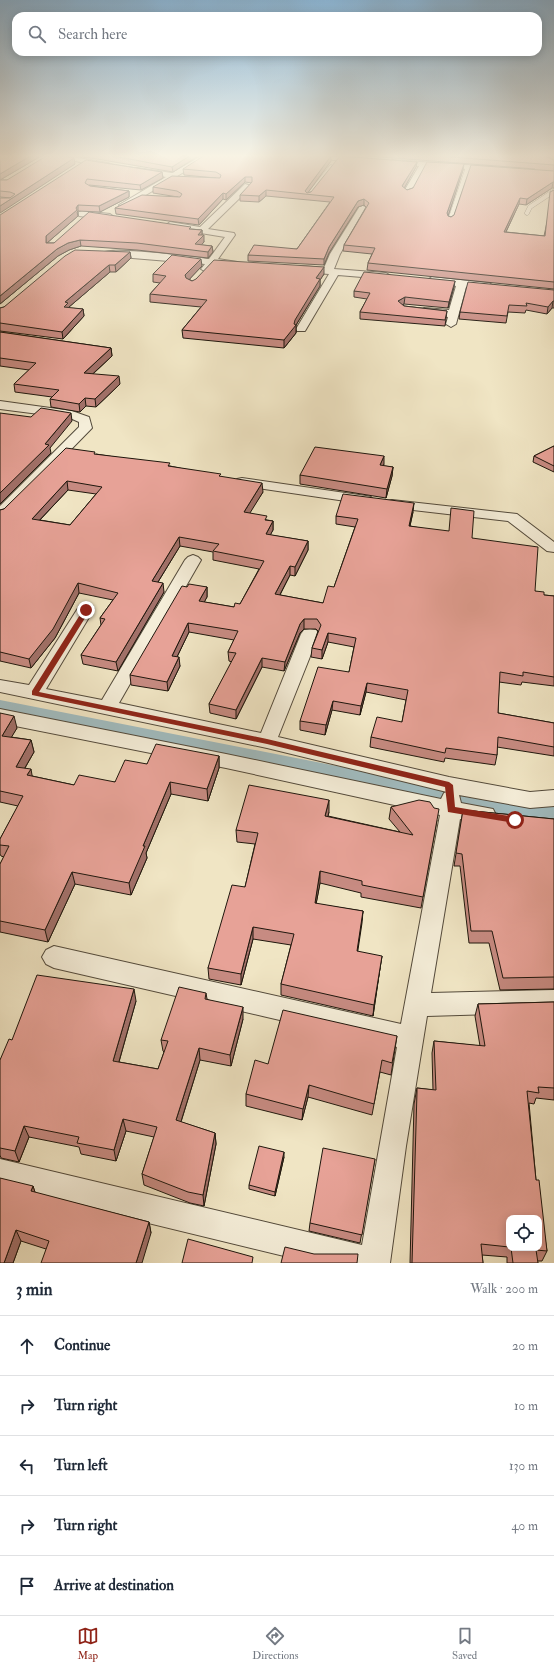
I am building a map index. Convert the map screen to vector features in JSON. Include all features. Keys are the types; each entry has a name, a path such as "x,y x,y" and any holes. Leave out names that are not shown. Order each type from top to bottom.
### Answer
{"street":[{"path":"77,223 85,214 117,218"},
{"path":"102,216 106,214"},
{"path":"202,230 219,214"},
{"path":"301,329 332,271 335,254 359,214"},
{"path":"157,223 232,235 212,263 197,279"},
{"path":"95,252 131,255 138,254 212,263 243,265"},
{"path":"289,268 399,277"},
{"path":"423,279 500,287"},
{"path":"411,309 452,319 462,283"},
{"path":"0,405 72,416 85,420 86,428 0,514"},
{"path":"242,482 361,500 471,514 512,517 553,548"},
{"path":"529,546 553,548"},
{"path":"107,707 193,560"},
{"path":"34,693 86,610"},
{"path":"267,741 310,634"},
{"path":"0,686 267,741 450,796 508,819"},
{"path":"0,716 234,762 450,796 530,800 554,798"},
{"path":"0,1173 374,1263 450,796"},
{"path":"54,957 411,1038"},
{"path":"416,1005 554,1001"}],"lane":[{"path":"450,220 452,214"}],"building":[{"path":"72,214 46,236 46,243 54,243 87,214 102,214 191,227 189,229 202,230 198,235 204,235 195,244 212,246 208,252 137,243 80,240 68,243 57,249 0,296 0,215"},
{"path":"160,214 203,214 198,219"},
{"path":"322,214 350,214 329,247 324,259 248,255 254,245 297,249"},
{"path":"362,214 447,214 451,217 454,214 512,214 504,232 545,236 548,214 554,214 554,282 368,263 375,248 344,245"},
{"path":"75,250 130,252 115,265 109,265 65,302 68,303 64,307 83,309 62,332 0,323 0,308 4,307 65,256"},
{"path":"172,255 201,259 185,275 186,278 192,281 196,279 214,260 324,267 316,278 320,279 295,320 294,324 296,325 284,340 182,330 207,300 150,294 166,276 153,274"},
{"path":"364,272 455,281 449,302 405,297 398,301 404,306 447,311 445,320 360,312 370,293 354,291"},
{"path":"468,282 554,290 554,301 548,307 526,303 527,306 509,305 507,316 460,312"},
{"path":"0,332 111,348 84,373 119,376 95,399 85,398 79,404 50,399 59,390 14,384 36,363 0,358"},
{"path":"41,408 71,413 45,444 49,445 0,493 0,413 31,417"},
{"path":"554,446 554,466 534,456"},
{"path":"315,447 384,456 380,465 393,467 387,489 300,475"},
{"path":"66,448 95,452 94,454 170,463 168,466 221,474 219,476 262,483 244,512 267,516 265,520 273,521 266,534 308,541 295,567 290,566 275,594 323,603 328,586 334,587 358,519 336,516 343,494 414,503 409,526 449,531 451,508 474,511 472,538 538,547 535,591 544,592 544,595 554,596 554,677 523,672 523,676 500,672 498,713 554,723 554,747 498,737 497,755 446,748 445,753 371,737 377,717 402,722 408,690 367,683 361,706 333,701 326,725 300,721 318,667 349,672 356,638 328,633 322,650 312,648 321,625 317,619 304,619 300,624 285,662 262,658 236,710 209,704 236,653 228,652 238,631 188,623 172,656 179,657 167,682 130,675 182,586 187,587 189,584 207,587 199,601 234,607 235,603 240,604 264,561 213,551 219,544 179,537 152,581 163,583 116,662 81,655 105,619 100,618 118,593 78,583 53,629 29,659 0,652 0,510 4,509","holes":["67,481 102,487 70,525 32,519"]},
{"path":"0,713 14,716 2,736 31,740 16,767 31,769 27,775 74,785 79,775 115,782 125,760 147,764 156,744 219,756 207,789 170,782 129,883 72,872 45,930 0,921 0,864 9,846 0,845 0,839 23,796 0,791"},
{"path":"249,785 329,800 325,816 413,835 391,807 419,800 430,802 434,808 439,809 423,897 362,885 362,881 320,871 315,903 363,911 357,951 382,956 374,1005 281,984 294,934 253,927 241,974 208,968 232,885 245,887 258,833 236,830"},
{"path":"463,810 554,819 554,977 503,978 492,931 471,931 462,854 456,853"},
{"path":"37,975 134,989 113,1061 158,1069 168,1041 161,1040 179,987 206,993 205,999 243,1007 230,1055 199,1048 176,1120 215,1133 203,1195 188,1192 142,1174 157,1127 123,1119 114,1150 77,1143 79,1137 24,1126 15,1151 0,1148 0,1060 9,1039 12,1040"},
{"path":"554,1002 554,1088 538,1087 539,1093 527,1091 536,1180 539,1180 547,1251 542,1251 542,1215 506,1215 506,1247 481,1244 483,1263 412,1263 417,1088 436,1090 434,1041 485,1046 478,1004"},
{"path":"283,1010 397,1036 392,1063 382,1060 374,1104 309,1085 303,1109 246,1094 255,1060 268,1064"},
{"path":"259,1146 284,1152 275,1192 249,1185"},
{"path":"323,1148 375,1159 362,1235 310,1223"},
{"path":"0,1178 33,1186 31,1191 149,1222 136,1263 41,1263 49,1241 16,1230 4,1263 0,1263"},
{"path":"188,1239 253,1257 252,1263 182,1263"},
{"path":"285,1247 314,1254 358,1254 357,1263 281,1263"},
{"path":"511,1251 536,1251 538,1263 513,1263"}],"waterway":[{"path":"0,708 531,814 554,813"}],"route":[{"path":"86,610 34,693 267,741 449,785 451,810 515,820"}]}
